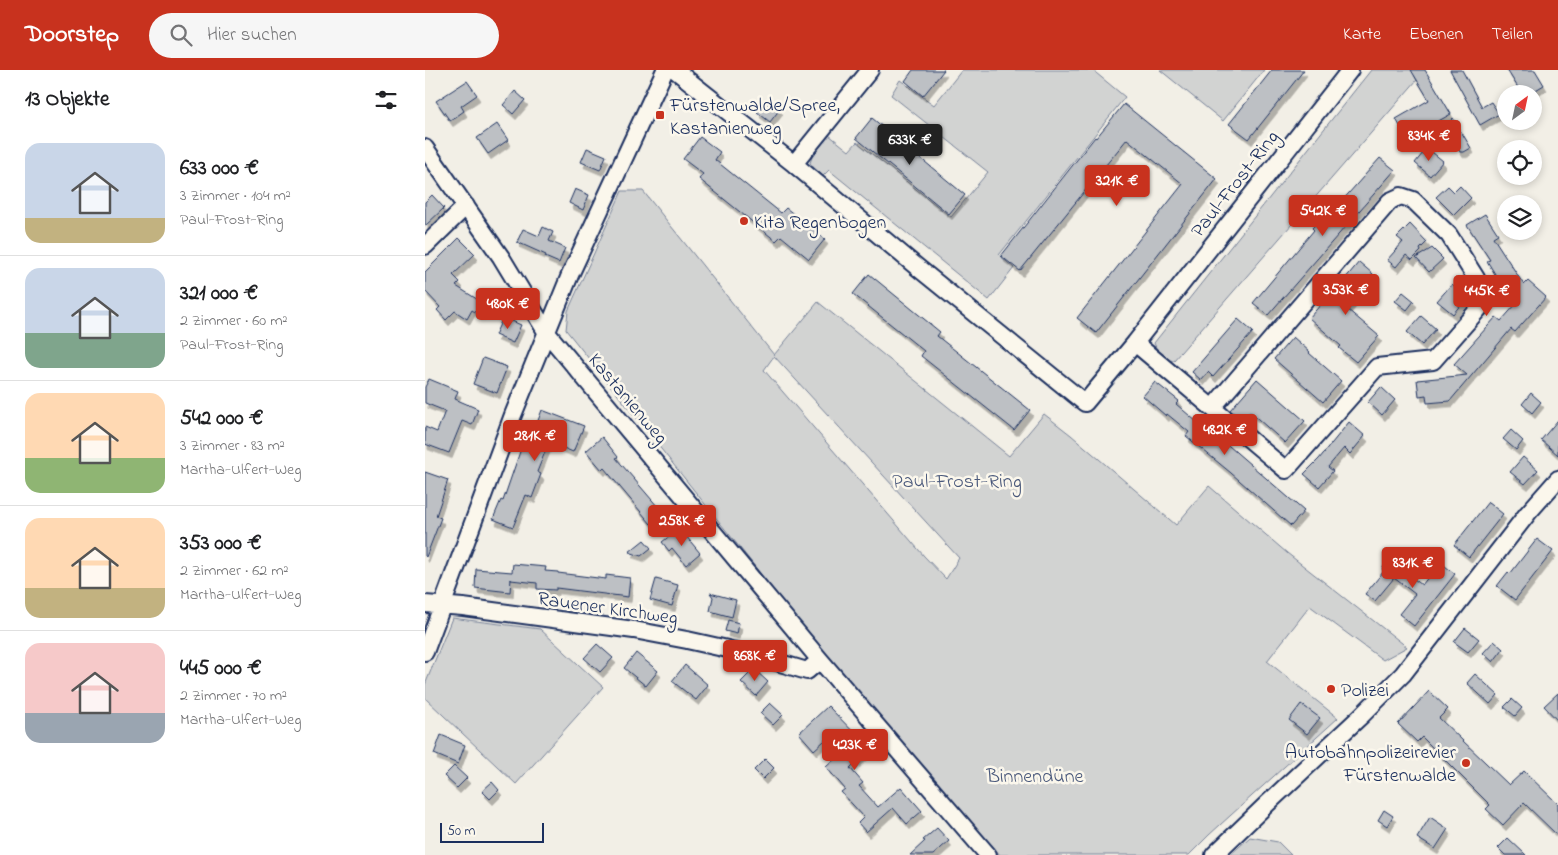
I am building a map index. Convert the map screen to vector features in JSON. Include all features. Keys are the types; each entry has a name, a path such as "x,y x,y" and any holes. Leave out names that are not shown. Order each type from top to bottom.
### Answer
{"street":[{"path":"425,652 513,415 570,275 665,70"},
{"name":"Paul-Frost-Ring","path":"675,70 794,164 917,267 1085,403 1350,70"},
{"path":"794,164 870,70"},
{"name":"Kastanienweg","path":"425,148 501,256 547,333 820,660"},
{"path":"1135,342 1286,470 1377,367 1433,361 1483,304 1476,278 1449,235 1413,200 1401,196 1390,201 1213,407"},
{"path":"425,246 466,206"},
{"path":"1214,855 1403,674 1528,514 1558,479"},
{"name":"Rauener Kirchweg","path":"425,604 634,630 690,640 750,654 807,671 820,660"},
{"path":"820,660 988,855"}],"green space":[{"path":"962,70 1095,70 1096,73 1125,97 999,255 1014,268 989,300 829,170 823,176 810,163 812,157 829,135 849,151 857,142 951,217 988,172 891,95 900,80 934,105"},
{"path":"1160,70 1264,70 1223,121"},
{"path":"1371,70 1412,70 1417,80 1174,360 1166,361 1160,357 1154,343"},
{"name":"Binnendüne","path":"622,191 643,191 774,355 818,302 1009,456 1044,414 1176,525 1209,486 1287,553 1407,647 1383,660 1310,606 1267,661 1338,718 1189,855 1000,855 808,633 566,330 568,311","holes":["774,356 959,558 946,579 764,370"]},
{"path":"452,618 540,629 603,687 516,784 425,698 425,685"},
{"path":"1250,837 1278,842 1291,855 1230,855"}],"building":[{"path":"913,70 944,70 923,96 905,81"},
{"path":"1272,70 1304,70 1249,139 1229,124"},
{"path":"1411,70 1425,70 1451,114 1410,137 1406,137 1396,119 1429,100"},
{"path":"1450,70 1462,70 1482,107 1491,102 1497,111 1497,115 1480,125"},
{"path":"1507,70 1535,70 1544,85 1543,86 1516,85"},
{"path":"467,81 477,95 461,106 464,111 450,121 436,101"},
{"path":"515,91 525,100 513,114 503,105"},
{"path":"767,99 780,109 770,122 757,112"},
{"path":"1124,104 1217,179 1096,333 1077,318 1183,184 1127,139 1020,271 1001,256 1095,137"},
{"path":"872,118 965,195 949,214 856,138"},
{"path":"1453,118 1471,148 1464,152 1460,152 1445,127"},
{"path":"497,124 508,140 488,154 477,138"},
{"path":"700,137 720,152 715,160 781,213 786,208 825,239 809,259 781,236 776,241 699,179 703,174 683,159"},
{"path":"587,148 606,156 600,170 581,162"},
{"path":"1427,148 1443,161 1430,176 1415,163"},
{"path":"1380,158 1395,170 1268,315 1253,303 1314,230 1312,228 1322,217 1325,220"},
{"path":"1448,186 1454,192 1460,186 1471,198 1454,215 1436,197"},
{"path":"575,189 589,195 583,210 569,203"},
{"path":"432,195 444,208 425,226 425,202"},
{"path":"1485,214 1497,232 1493,237 1524,285 1528,281 1546,297 1515,332 1511,329 1450,401 1427,403 1426,395 1419,396 1417,380 1467,375 1454,364 1496,317 1501,321 1517,303 1512,299 1514,297 1503,287 1487,261 1490,260 1467,225"},
{"path":"1410,224 1427,242 1412,260 1406,255 1396,267 1387,260 1403,242 1397,237"},
{"path":"543,227 553,232 549,241 565,248 559,263 517,242 523,229 539,236"},
{"path":"459,238 475,254 453,275 460,282 456,286 488,306 482,314 472,310 467,319 455,311 446,320 437,310 440,307 425,291 425,272"},
{"path":"1432,248 1443,259 1429,272 1416,258"},
{"path":"1359,262 1373,274 1355,295 1357,297 1347,309 1379,336 1356,362 1309,318 1328,296 1330,297"},
{"path":"869,274 940,332 937,336 1030,410 1014,430 921,356 924,351 853,294"},
{"path":"1452,284 1467,297 1453,314 1437,301"},
{"path":"1403,292 1414,301 1407,310 1395,301"},
{"path":"1421,316 1436,329 1422,345 1407,332"},
{"path":"503,317 521,325 513,343 495,335"},
{"path":"1238,319 1253,332 1213,377 1208,372 1201,380 1192,372"},
{"path":"1293,337 1341,381 1323,402 1274,359"},
{"path":"483,358 507,367 497,393 473,384"},
{"path":"429,379 458,391 455,399 478,409 472,425 462,421 449,453 425,444 425,427 437,432 445,411 425,403 425,387"},
{"path":"1257,379 1305,421 1285,443 1249,411 1242,420 1230,410"},
{"path":"1155,382 1179,401 1176,404 1197,422 1199,420 1304,511 1291,526 1186,436 1189,432 1167,414 1166,416 1143,396"},
{"path":"1381,387 1395,400 1382,415 1368,402"},
{"path":"1531,393 1541,402 1532,413 1522,404"},
{"path":"542,410 584,426 573,452 549,442 537,472 541,474 532,498 526,495 513,527 493,519 501,500 503,501 525,437 531,439"},
{"path":"1558,420 1558,455 1541,440"},
{"path":"1349,422 1365,436 1350,454 1344,448 1328,467 1333,471 1319,487 1304,474 1319,459"},
{"path":"1511,430 1523,441 1516,450 1503,439"},
{"path":"602,437 618,457 616,458 664,514 651,524 604,468 602,470 586,451"},
{"path":"1523,457 1538,470 1525,484 1510,472"},
{"path":"425,472 448,480 436,516 441,518 426,557 425,556"},
{"path":"1488,502 1503,514 1469,557 1454,545"},
{"path":"676,531 683,539 686,536 700,553 686,565 672,548 669,551 662,542"},
{"path":"1537,539 1553,551 1515,600 1497,586 1508,572 1510,574"},
{"path":"644,540 651,548 641,556 629,552"},
{"path":"1389,560 1422,585 1440,562 1455,574 1414,626 1399,614 1415,594 1394,578 1375,601 1365,594 1384,571 1382,569"},
{"path":"513,564 546,567 545,571 606,579 606,575 630,578 628,597 556,588 556,590 537,589 537,583 511,579 510,592 475,588 476,569 512,572"},
{"path":"656,579 678,585 672,606 650,600"},
{"path":"710,593 736,600 732,617 710,611 713,597"},
{"path":"728,620 739,623 737,634 725,631"},
{"path":"1465,628 1479,639 1468,652 1454,642"},
{"path":"1494,641 1503,649 1493,662 1483,653"},
{"path":"597,644 613,658 600,672 584,658"},
{"path":"636,653 658,671 646,686 624,668"},
{"path":"685,665 708,685 696,700 672,681"},
{"path":"754,669 768,682 756,696 741,682"},
{"path":"1475,674 1498,695 1490,704 1467,683"},
{"path":"1429,691 1448,709 1439,718 1509,785 1524,771 1558,804 1558,836 1524,803 1503,825 1486,809 1490,805 1422,737 1417,742 1398,724"},
{"path":"1558,693 1558,721 1544,706"},
{"path":"1512,699 1522,708 1515,716 1504,707"},
{"path":"770,703 783,715 773,725 760,713"},
{"path":"1301,704 1320,718 1307,734 1289,720"},
{"path":"828,706 870,749 850,768 863,783 859,786 878,807 901,787 922,811 907,824 893,808 866,832 858,823 864,817 841,792 845,789 826,767 848,747 834,732 814,750 799,733"},
{"path":"441,735 465,745 458,764 434,754"},
{"path":"765,759 774,768 763,779 754,770"},
{"path":"454,766 467,778 457,788 444,776"},
{"path":"492,782 499,790 490,799 482,791"},
{"path":"1384,810 1393,816 1387,826 1378,820"},
{"path":"1430,817 1448,829 1435,849 1417,838"},
{"path":"937,828 949,841 933,855 910,855 925,841 923,840"},
{"path":"1508,838 1526,855 1505,855 1498,848"}],"place":[{"name":"Fürstenwalde/Spree, Kastanienweg","path":"660,115"},
{"name":"Kita Regenbogen","path":"744,221"},
{"name":"Polizei","path":"1331,689"},
{"name":"Autobahnpolizeirevier Fürstenwalde","path":"1466,763"}]}
